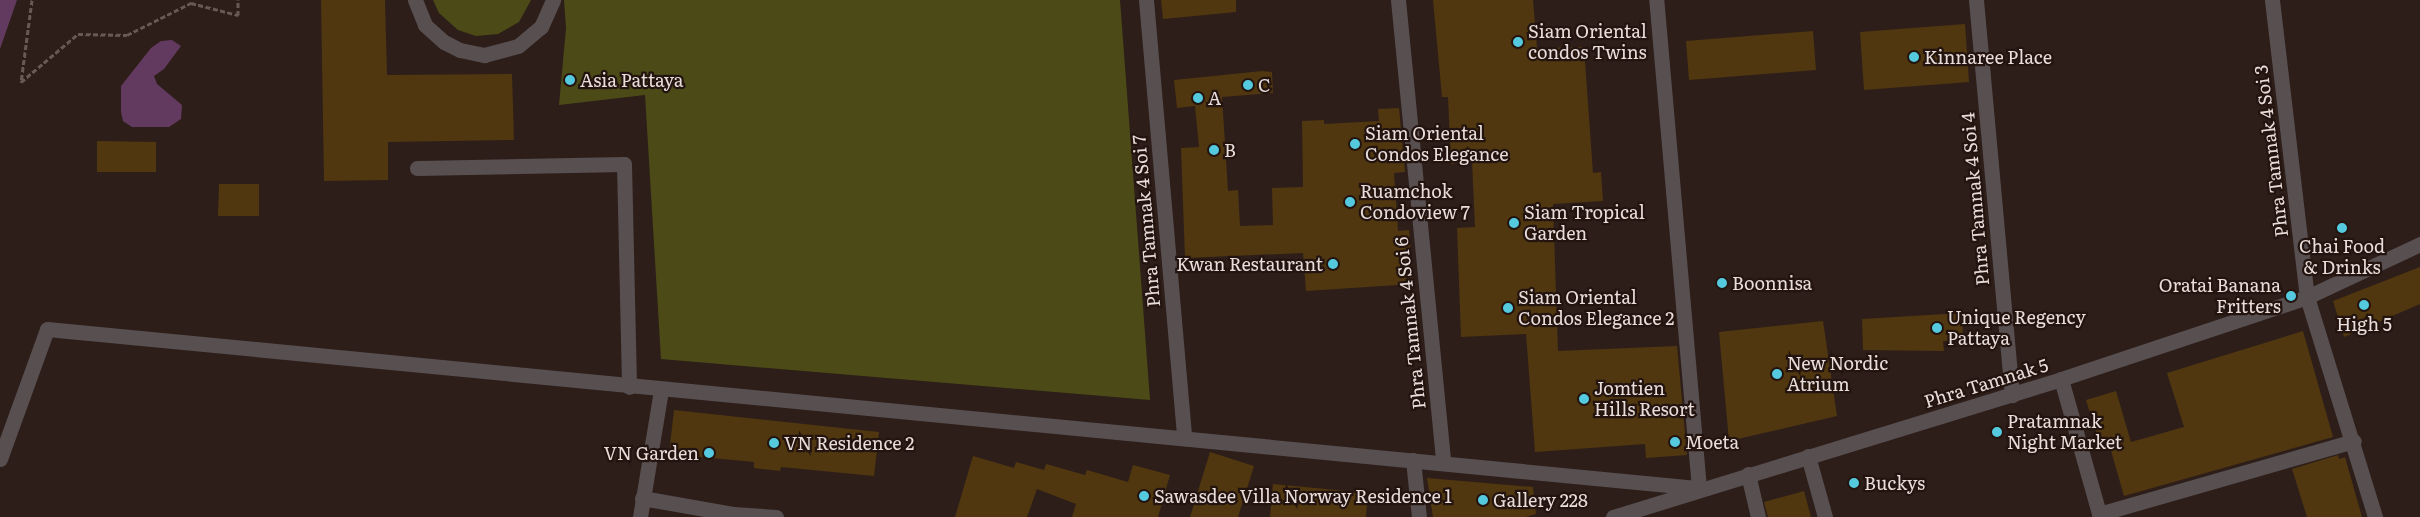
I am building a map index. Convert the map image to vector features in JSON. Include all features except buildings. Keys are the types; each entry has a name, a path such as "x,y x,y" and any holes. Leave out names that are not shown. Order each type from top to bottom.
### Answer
{"street":[{"path":"415,0 425,24 444,42 460,50 484,55 518,46 541,27 553,0"},
{"name":"Phra Tamnak 4 Soi 7","path":"1146,0 1184,438"},
{"name":"Phra Tamnak 4 Soi 6","path":"1398,0 1443,462"},
{"path":"0,460 47,329 629,387 1443,462 1699,488 1656,0"},
{"name":"Phra Tamnak 4 Soi 4","path":"1976,0 2012,395"},
{"name":"Phra Tamnak 4 Soi 3","path":"2272,0 2307,297 2354,441 2375,517"},
{"path":"417,168 624,164 629,387"},
{"name":"Phra Tamnak 5","path":"1613,517 1634,514 1699,488 2012,395 2307,297 2420,244"},
{"path":"2061,379 2100,516 2354,441"},
{"path":"640,517 661,390"},
{"path":"1808,456 1825,517"},
{"path":"1413,460 1419,517"},
{"path":"1748,474 1758,517"},
{"path":"642,498 733,514 776,517"}],"path":[{"path":"32,0 21,82 78,34 127,34 190,3 238,16 238,0"}],"shaded area":[{"path":"0,0 17,0 0,49"},
{"path":"433,0 531,0 519,22 498,34 476,36 458,30 439,13"},
{"path":"564,0 1120,0 1150,400 661,359 645,95 559,105 566,28"},
{"path":"172,40 181,46 164,69 154,76 157,84 182,105 181,119 169,127 132,127 123,121 121,86 151,48 161,41"}],"place":[{"name":"Siam Oriental condos Twins","path":"1518,42"},
{"name":"Kinnaree Place","path":"1914,57"},
{"name":"Asia Pattaya","path":"570,80"},
{"name":"C","path":"1248,85"},
{"name":"A","path":"1198,98"},
{"name":"Siam Oriental Condos Elegance","path":"1355,144"},
{"name":"B","path":"1214,150"},
{"name":"Ruamchok Condoview 7","path":"1350,202"},
{"name":"Siam Tropical Garden","path":"1514,223"},
{"name":"Chai Food & Drinks","path":"2342,228"},
{"name":"Kwan Restaurant","path":"1333,264"},
{"name":"Boonnisa","path":"1722,283"},
{"name":"Oratai Banana Fritters","path":"2291,296"},
{"name":"High 5","path":"2364,305"},
{"name":"Siam Oriental Condos Elegance 2","path":"1508,308"},
{"name":"Unique Regency Pattaya","path":"1937,328"},
{"name":"New Nordic Atrium","path":"1777,374"},
{"name":"Jomtien Hills Resort","path":"1584,399"},
{"name":"Pratamnak Night Market","path":"1997,432"},
{"name":"Moeta","path":"1675,442"},
{"name":"VN Residence 2","path":"774,443"},
{"name":"VN Garden","path":"709,453"},
{"name":"Buckys","path":"1854,483"},
{"name":"Sawasdee Villa Norway Residence 1","path":"1144,496"},
{"name":"Gallery 228","path":"1483,500"}]}
